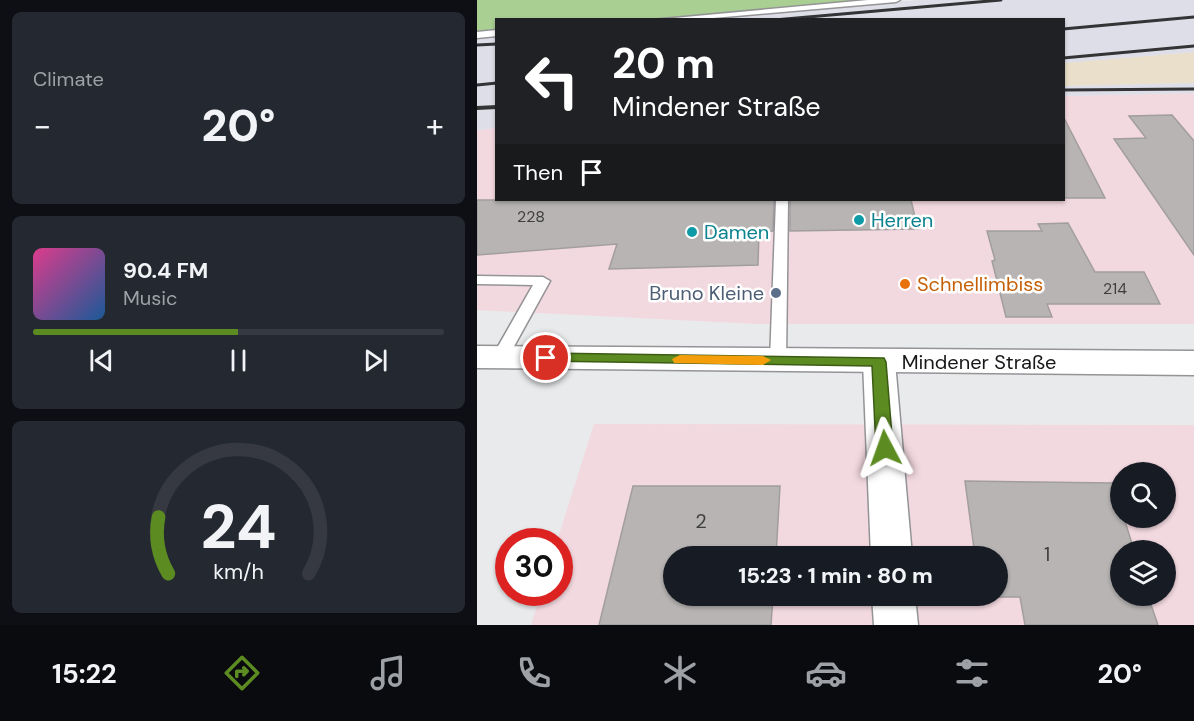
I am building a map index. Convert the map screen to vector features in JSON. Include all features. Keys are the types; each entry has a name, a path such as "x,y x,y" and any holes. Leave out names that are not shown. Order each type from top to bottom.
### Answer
{"main road":[{"name":"Mindener Straße","path":"488,357 1194,363"}],"street":[{"path":"879,362 891,546"},
{"path":"895,606 896,625"}],"lane":[{"path":"680,18 896,0"},
{"path":"477,35 495,33"},
{"path":"778,361 782,201"},
{"path":"477,280 543,281 488,357"}],"shaded area":[{"path":"918,0 1194,0 1194,52 1065,63 1065,18 701,18"},
{"path":"495,35 495,128 477,130 477,36"},
{"path":"1194,52 1194,83 1065,86 1065,63"},
{"path":"1194,83 1194,93 1065,96 1065,86"},
{"path":"1194,93 1194,324 757,324 477,310 477,130 495,128 495,201 1065,201 1065,96"},
{"path":"594,424 1194,425 1194,625 531,625 537,606 573,606 573,528 561,528"}],"green space":[{"path":"477,0 881,0 688,18 495,18 495,35 477,36"}],"building":[{"path":"1172,115 1194,141 1194,255 1114,139 1146,138 1129,116"},
{"path":"1065,120 1105,198 1065,198"},
{"path":"477,200 774,201 773,231 759,232 758,265 609,269 617,244 477,255"},
{"name":"Herren","path":"790,201 911,201 918,229 790,231"},
{"path":"1068,223 1095,272 1144,272 1160,304 1047,304 1052,317 1006,317 987,231 1042,231 1038,224"},
{"path":"965,481 1110,483 1110,528 1127,528 1131,540 1110,540 1110,606 1151,606 1158,625 1025,625 1020,597 1008,597 1008,546 974,546"},
{"path":"633,486 780,486 777,546 663,546 663,606 772,606 771,625 599,625"}],"railway":[{"path":"797,18 1001,0"},
{"path":"1065,29 1194,17"},
{"path":"477,45 495,44"},
{"path":"1065,58 1194,46"},
{"path":"477,85 495,83"},
{"path":"1065,90 1194,89"},
{"path":"477,108 495,107"}],"slow traffic":[{"path":"680,359 763,360"}],"place":[{"name":"Herren","path":"859,220"},
{"name":"Damen","path":"692,232"},
{"name":"Schnellimbiss","path":"905,284"},
{"name":"Bruno Kleine","path":"776,293"}],"route":[{"path":"546,358 879,362 885,448"}]}
